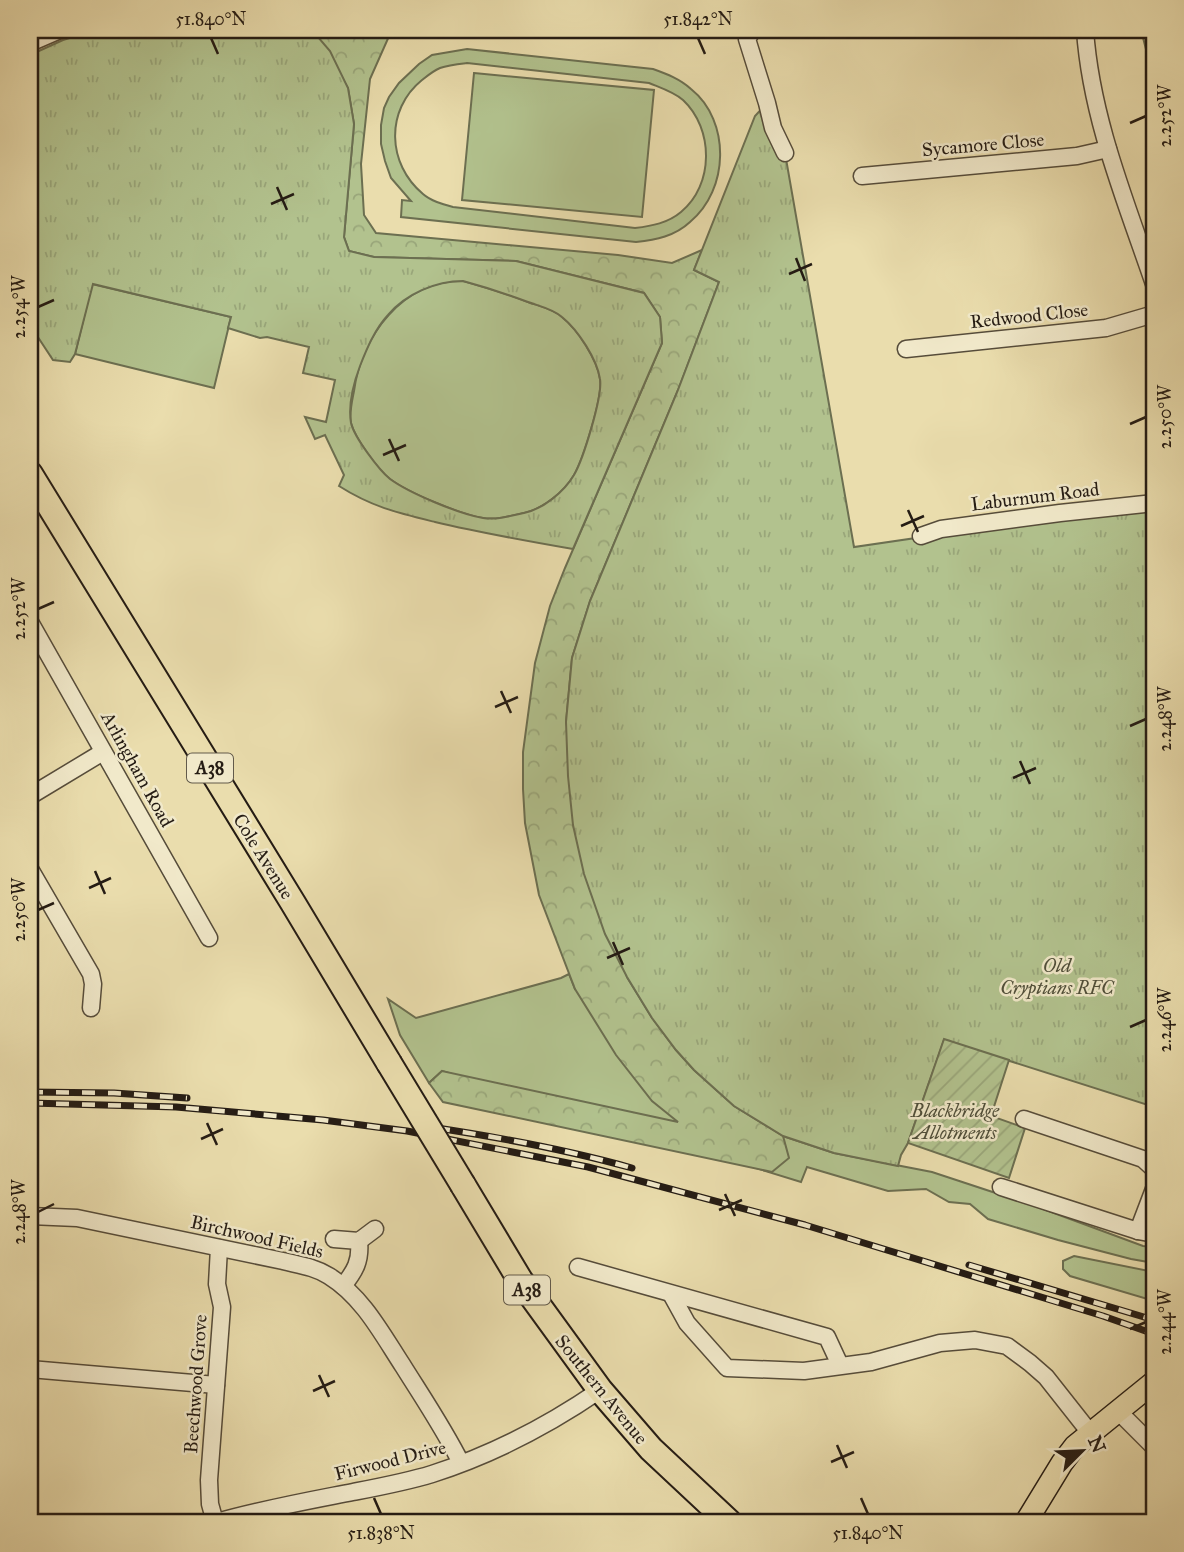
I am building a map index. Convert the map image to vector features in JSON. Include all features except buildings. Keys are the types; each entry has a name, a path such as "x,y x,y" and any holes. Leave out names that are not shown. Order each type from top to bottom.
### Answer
{"highway":[{"name":"Cole Avenue","path":"30,474 430,1132"},
{"name":"Southern Avenue","path":"430,1132 526,1288 600,1390 651,1449 729,1522"}],"main road":[{"path":"1026,1522 1062,1463 1076,1446 1154,1382"}],"street":[{"path":"30,43 60,30"},
{"path":"752,30 747,39 772,128 785,153"},
{"path":"1085,30 1087,54 1108,149 1154,284"},
{"name":"Sycamore Close","path":"862,176 1077,156 1108,149"},
{"name":"Redwood Close","path":"906,349 1106,328 1154,314"},
{"name":"Laburnum Road","path":"921,536 941,529 1154,502"},
{"name":"Arlingham Road","path":"30,622 209,938"},
{"path":"30,796 103,752"},
{"path":"30,869 92,974 91,1008"},
{"path":"1024,1119 1143,1159 1154,1169"},
{"path":"1001,1187 1154,1234"},
{"path":"1138,1231 1154,1189"},
{"name":"Birchwood Fields","path":"30,1216 77,1218 315,1269 343,1286 360,1302 433,1413 461,1463"},
{"path":"334,1239 359,1241 375,1229"},
{"path":"343,1286 355,1271 360,1252 359,1241"},
{"name":"Beechwood Grove","path":"216,1522 210,1504 209,1480 222,1307 217,1282 219,1248"},
{"path":"578,1267 827,1337 840,1365"},
{"path":"671,1294 687,1323 727,1368 804,1371 871,1362 940,1343 975,1340 1007,1346 1046,1377 1091,1434"},
{"path":"30,1369 216,1385"},
{"name":"Firwood Drive","path":"216,1522 431,1474 538,1428 600,1390"},
{"path":"1118,1410 1154,1447"}],"green space":[{"path":"96,30 312,30 330,51 348,88 354,124 344,237 349,251 374,257 516,261 644,293 660,317 662,343 573,549 409,516 374,504 339,486 344,475 325,435 315,439 305,417 326,422 335,380 303,373 309,347 267,337 260,338 228,328 231,317 93,284 75,354 70,362 53,360 30,325 30,55 63,40","holes":["463,281 504,293 558,314 586,345 598,371 600,387 592,428 578,467 565,488 538,508 524,513 483,518 448,508 398,485 385,475 374,461 351,423 351,401 358,372 379,326 395,308 412,295 442,283"]},
{"path":"313,30 390,30 370,79 361,164 364,215 376,233 618,255 672,263 702,250 694,270 719,282 678,390 590,601 572,658 566,722 627,977 652,1018 694,1070 734,1106 783,1136 789,1158 772,1172 443,1102 429,1083 442,1071 678,1122 652,1101 616,1055 575,989 539,895 525,823 523,789 523,752 535,663 550,606 662,343 660,317 644,293 516,261 374,257 349,251 344,237 354,124 348,88"},
{"path":"1141,30 1154,30 1154,80"},
{"path":"467,49 653,69 673,77 691,89 704,103 713,119 719,137 720,156 712,192 703,208 678,231 636,242 401,217 402,200 411,201 391,178 385,161 381,144 384,108 399,83 432,55","holes":["467,63 649,83 683,100 693,112 705,141 706,157 700,187 692,201 681,212 660,223 635,228 453,207 423,194 402,168 397,153 395,137 401,106 422,80 443,67"]},
{"path":"474,73 654,90 642,217 462,200"},
{"name":"Old Cryptians RFC","path":"767,103 785,153 854,547 1154,503 1154,1107 944,1040 898,1166 834,1153 783,1136 734,1106 694,1070 652,1018 605,934 584,874 573,825 566,722 572,658 590,601 678,390 719,282 694,270 755,116"},
{"path":"463,281 558,314 580,337 598,371 600,387 595,413 574,475 565,488 552,499 524,513 498,518 473,516 409,490 379,469 351,423 358,370 376,332 389,315 404,301 422,290 441,283"},
{"path":"92,284 231,317 214,388 75,354"},
{"path":"569,974 575,989 627,977 652,1018 694,1070 783,1136 834,1153 932,1172 1035,1206 1143,1246 1154,1247 1154,1263 1058,1240 988,1219 970,1204 949,1202 926,1189 888,1191 807,1167 801,1182 442,1071 429,1083 400,1035 388,999 416,1018"},
{"name":"Blackbridge Allotments","path":"944,1039 1009,1060 991,1116 1025,1128 1009,1178 908,1143"},
{"path":"1074,1256 1154,1272 1154,1301 1070,1276 1063,1269 1063,1261"}],"railway":[{"path":"30,1092 114,1093 187,1098"},
{"path":"30,1103 176,1107 323,1120 407,1131 588,1167 805,1225 1154,1334"},
{"path":"437,1128 535,1145 632,1168"},
{"path":"969,1265 1154,1320"}]}
